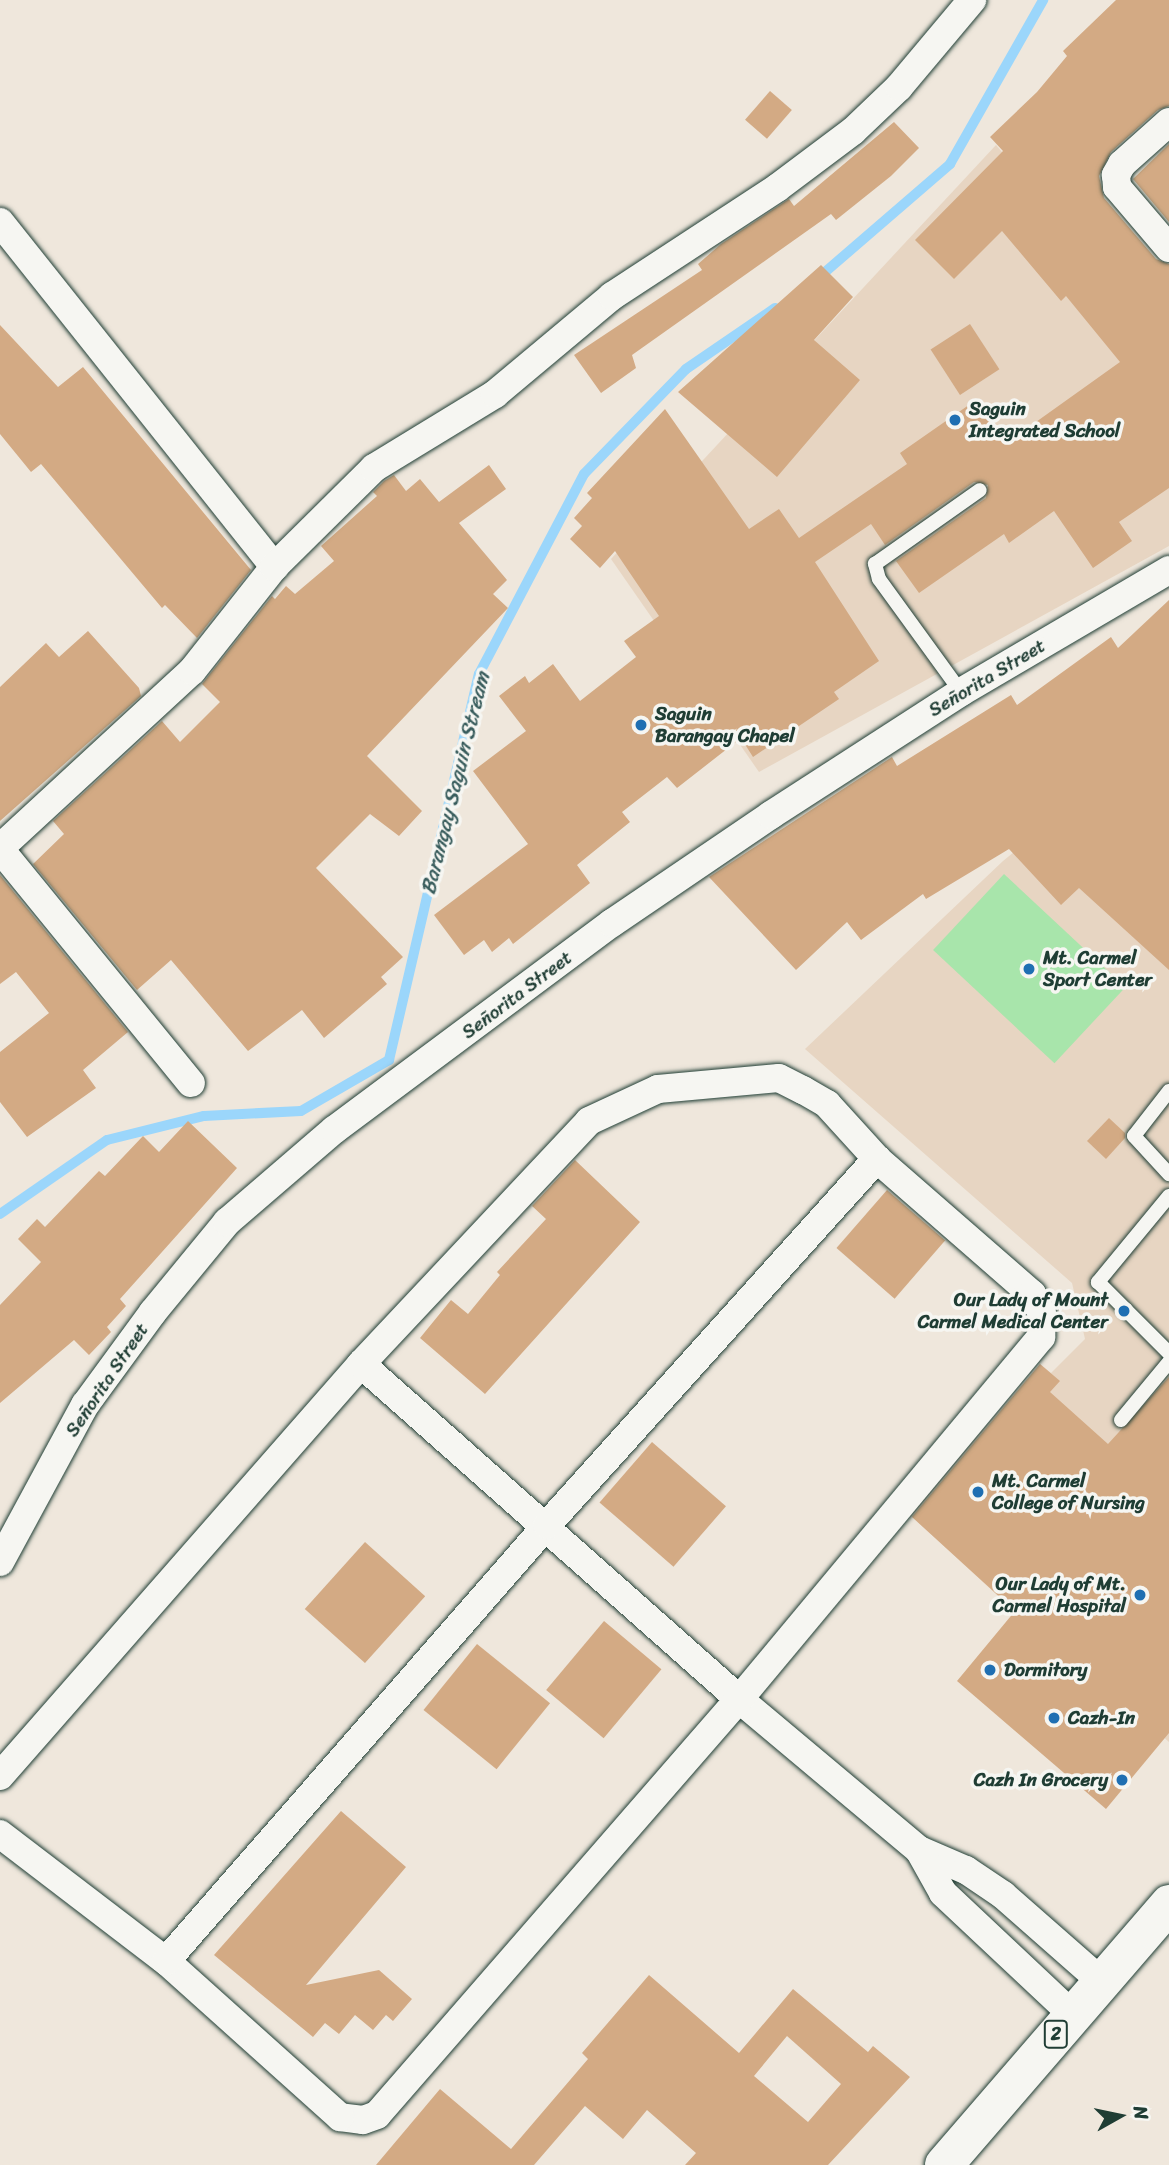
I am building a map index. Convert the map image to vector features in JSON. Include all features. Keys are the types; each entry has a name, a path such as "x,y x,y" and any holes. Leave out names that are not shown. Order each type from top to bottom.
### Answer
{"highway":[{"name":"2","path":"944,2165 1169,1904"}],"street":[{"path":"191,1083 0,849 192,671 274,568 374,468 495,394 612,296 777,188 853,131 899,87 972,0"},
{"path":"1169,122 1122,164 1115,175 1117,187 1169,248"},
{"path":"0,222 274,568"},
{"name":"Señorita Street","path":"0,1562 9,1522 85,1405 227,1222 334,1130 612,923 961,692 1169,570"},
{"path":"0,1776 361,1364 589,1121 658,1089 779,1078 827,1104 877,1159 1032,1294 1042,1314 1041,1337 739,1699 377,2115 363,2120 340,2116 166,1961 0,1834"},
{"path":"166,1961 547,1525 877,1159"},
{"path":"361,1364 547,1525 739,1699 919,1850 966,1870 1003,1895 1102,1982"},
{"path":"919,1850 943,1893 979,1922 1073,2015"},
{"path":"979,1922 1003,1895"}],"lane":[{"path":"961,692 878,579 875,564 980,490"},
{"path":"1169,1091 1134,1136 1169,1174"},
{"path":"1169,1196 1098,1282 1169,1353"},
{"path":"1121,1420 1169,1362"}],"shaded area":[{"name":"Saguin Integrated School","path":"996,145 1169,347 1169,546 759,772 611,559"},
{"name":"Our Lady of Mount Carmel Medical Center","path":"1169,725 1169,1742 1064,1649 1033,1628 909,1514 1040,1364 1051,1373 1085,1339 1072,1283 805,1049 1003,861"}],"green space":[{"name":"Mt. Carmel Sport Center","path":"1004,874 1125,987 1054,1063 933,950"}],"building":[{"path":"1116,0 1169,0 1169,106 1158,110 1111,152 1099,176 1104,198 1156,259 1169,264 1169,488 1119,522 1132,541 1093,568 1054,511 1009,543 1004,534 919,593 896,561 986,498 988,485 974,482 885,545 871,524 815,562 879,661 834,692 839,699 753,757 741,738 677,788 667,777 622,812 630,822 577,865 590,883 513,944 509,938 492,952 484,940 464,955 434,915 528,844 473,771 526,731 499,696 525,676 529,683 553,664 580,701 636,657 624,641 659,616 615,551 600,568 570,539 582,526 574,518 592,498 587,493 665,409 749,529 779,509 799,538 907,464 900,453 976,400 1005,444 1120,362 1066,296 1061,301 1002,231 954,279 915,240 1003,151 990,137 1037,92 1067,56 1063,51"},
{"path":"770,91 792,110 767,139 745,120"},
{"path":"894,122 919,148 891,176 836,220 831,214 632,355 636,368 601,393 574,355 702,270 698,264 721,244 789,199 794,206"},
{"path":"1169,144 1169,222 1133,179"},
{"path":"821,265 853,297 814,340 860,380 777,477 678,392"},
{"path":"970,324 999,369 960,395 931,350"},
{"path":"0,325 58,387 83,367 251,570 197,638 165,605 162,608 41,464 31,472 0,434"},
{"path":"489,465 506,489 459,523 507,580 493,594 508,608 367,756 422,811 399,836 370,814 316,868 403,957 381,977 387,984 324,1038 302,1010 248,1051 171,960 137,990 33,864 64,834 53,821 162,721 180,742 220,702 202,684 272,596 275,599 286,586 295,594 334,561 321,546 377,496 373,492 384,481 394,475 406,491 420,479 439,502"},
{"path":"1169,600 1169,970 1079,888 1061,905 1009,849 926,899 923,894 861,940 847,922 796,970 709,877 892,757 897,766 1011,695 1017,705 1111,637 1118,648"},
{"path":"88,631 139,688 141,696 0,821 0,687 46,643 59,657"},
{"path":"0,875 128,1032 83,1070 96,1088 27,1137 0,1102 0,1052 49,1013 16,972 0,984"},
{"path":"1109,1118 1125,1133 1125,1138 1106,1159 1087,1141"},
{"path":"188,1121 237,1168 120,1299 126,1306 107,1327 111,1332 89,1355 74,1340 0,1403 0,1305 41,1262 18,1239 37,1219 45,1227 99,1171 105,1176 143,1136 159,1152"},
{"path":"575,1160 640,1222 485,1394 420,1338 451,1300 468,1314 500,1275 497,1272 546,1219 532,1206"},
{"path":"887,1190 945,1241 895,1299 836,1248"},
{"path":"1040,1364 1060,1381 1050,1392 1108,1444 1169,1377 1169,1733 1106,1809 957,1681 1015,1611 912,1517"},
{"path":"652,1442 726,1506 673,1567 600,1502"},
{"path":"365,1542 425,1596 365,1663 305,1609"},
{"path":"604,1621 661,1669 604,1738 546,1690"},
{"path":"477,1644 550,1703 497,1769 424,1710"},
{"path":"341,1811 406,1867 306,1985 379,1970 412,1999 393,2021 386,2015 373,2030 355,2015 339,2034 325,2023 313,2037 214,1955"},
{"path":"649,1975 739,2053 793,1989 868,2052 873,2046 910,2077 828,2165 685,2165 696,2153 647,2110 623,2139 585,2106 534,2165 376,2165 440,2089 511,2149 588,2059 582,2053","holes":["787,2036 841,2084 808,2122 754,2076"]}],"waterway":[{"name":"Barangay Saguin Stream","path":"817,279 950,164 1043,0"},
{"name":"Barangay Saguin Stream","path":"0,1214 107,1140 204,1116 301,1111 389,1060 479,674 584,474 686,369 775,308"}],"place":[{"name":"Saguin Integrated School","path":"955,420"},
{"name":"Saguin Barangay Chapel","path":"641,725"},
{"name":"Mt. Carmel Sport Center","path":"1029,969"},
{"name":"Our Lady of Mount Carmel Medical Center","path":"1124,1311"},
{"name":"Mt. Carmel College of Nursing","path":"978,1492"},
{"name":"Our Lady of Mt. Carmel Hospital","path":"1140,1595"},
{"name":"Dormitory","path":"990,1670"},
{"name":"Cazh-In","path":"1054,1718"},
{"name":"Cazh In Grocery","path":"1122,1780"}]}
